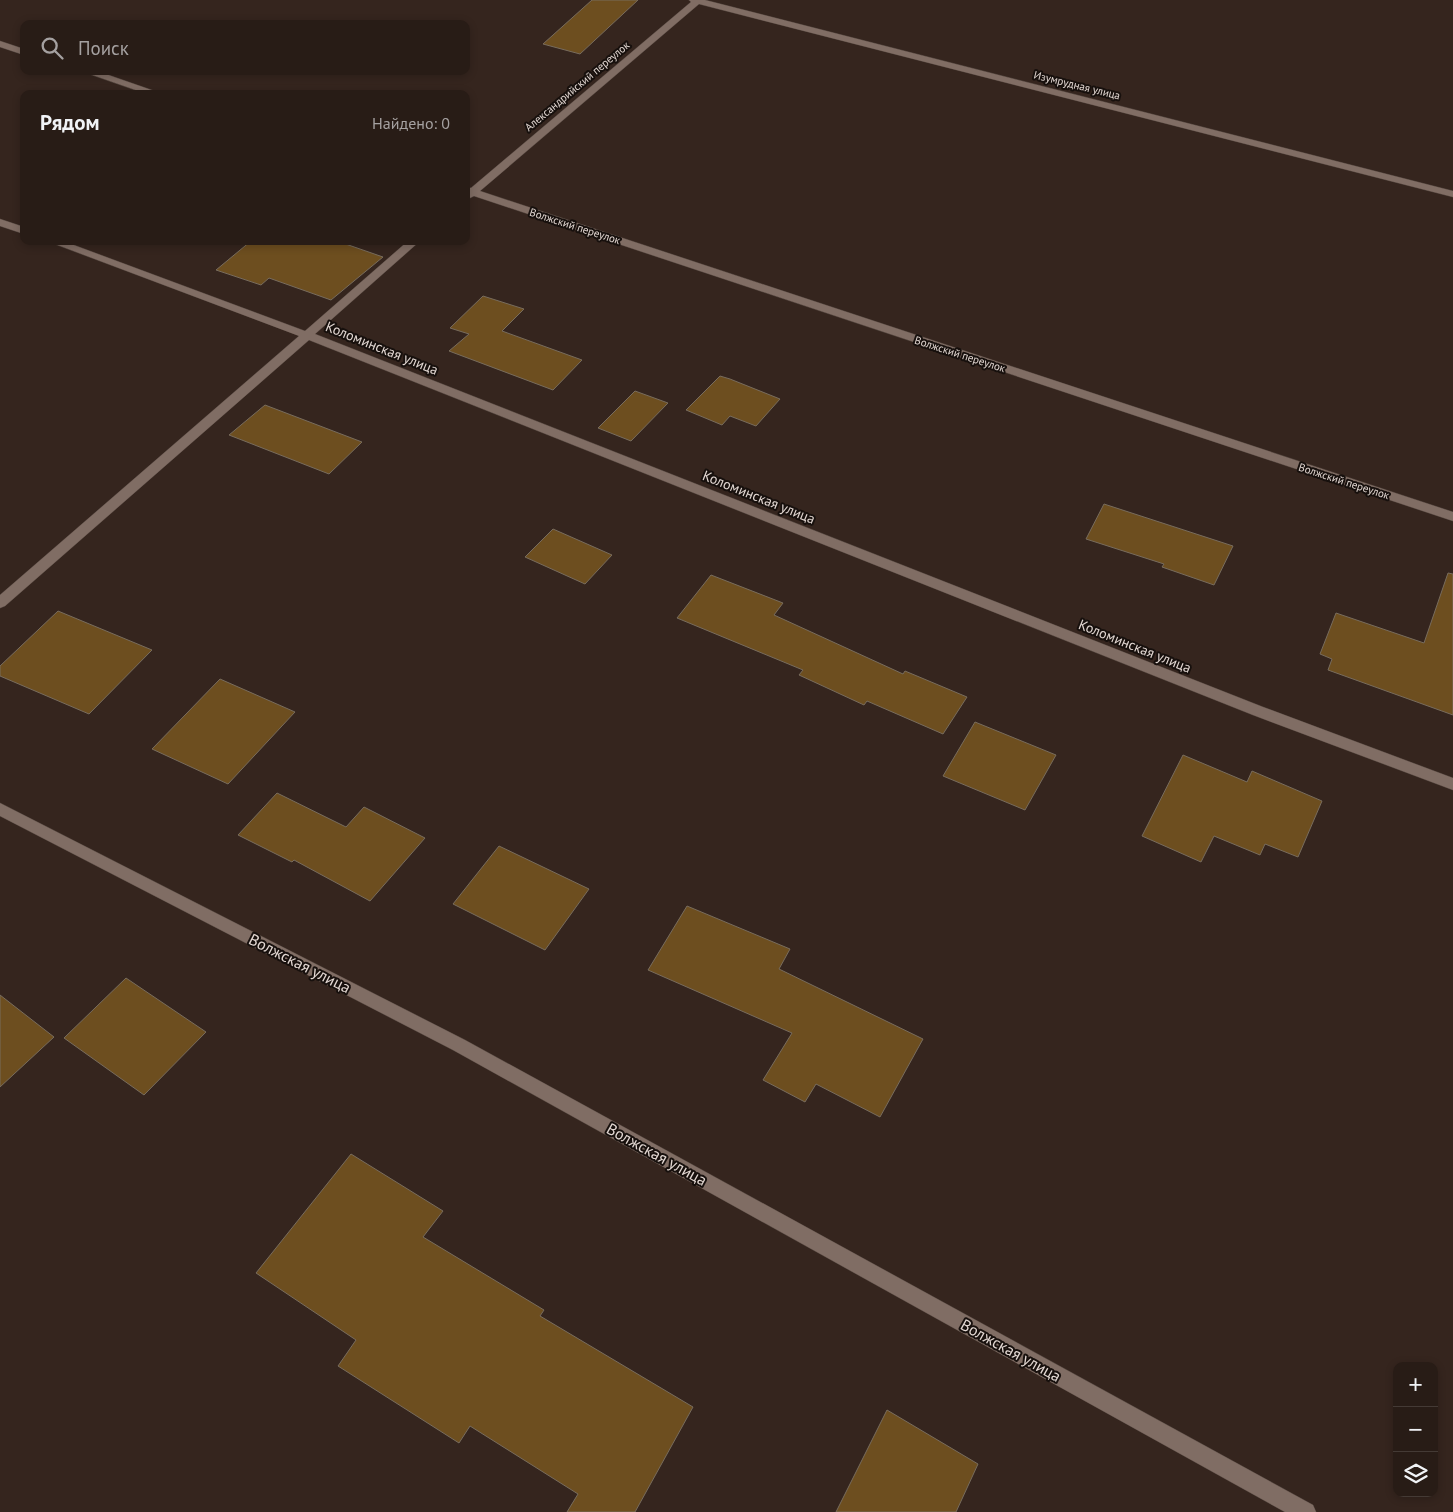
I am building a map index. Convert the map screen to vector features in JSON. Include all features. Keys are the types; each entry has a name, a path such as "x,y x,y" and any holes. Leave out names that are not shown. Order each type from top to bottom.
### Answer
{"street":[{"name":"Александрийский переулок","path":"470,191 696,0"},
{"name":"Изумрудная улица","path":"696,0 1453,194"},
{"path":"0,44 20,51"},
{"path":"99,75 145,90"},
{"name":"Волжский переулок","path":"470,194 1453,517"},
{"path":"0,222 20,230"},
{"name":"Коломинская улица","path":"63,245 306,335 1258,712 1453,784"},
{"path":"0,603 410,245"},
{"name":"Волжская улица","path":"0,809 459,1044 1306,1512"}],"building":[{"path":"592,0 638,0 580,54 543,44"},
{"path":"246,245 348,245 383,257 331,300 269,278 261,285 216,270"},
{"path":"483,296 524,309 502,331 582,360 553,390 449,351 469,334 450,328"},
{"path":"720,376 780,399 756,426 730,416 722,425 686,410"},
{"path":"635,391 668,403 631,441 598,428"},
{"path":"265,405 362,442 329,474 229,435"},
{"path":"1104,504 1233,546 1214,585 1162,567 1164,564 1086,539"},
{"path":"553,529 612,555 585,584 525,557"},
{"path":"1448,573 1453,574 1453,715 1328,670 1332,659 1320,654 1336,613 1424,643"},
{"path":"711,575 783,603 774,615 903,674 905,671 967,697 943,734 867,701 864,705 799,675 803,670 677,618"},
{"path":"58,611 152,650 89,714 0,676 0,666"},
{"path":"220,679 295,712 228,784 152,749"},
{"path":"975,722 1056,755 1025,810 943,776"},
{"path":"1183,755 1247,782 1252,771 1322,801 1298,857 1265,844 1260,855 1214,836 1201,862 1142,836"},
{"path":"277,793 346,827 364,807 425,838 370,901 294,860 292,862 238,835"},
{"path":"499,846 589,889 545,950 453,904"},
{"path":"687,906 790,949 779,969 923,1039 880,1117 816,1084 805,1102 763,1080 792,1033 648,970"},
{"path":"126,978 206,1032 144,1095 64,1038"},
{"path":"0,995 54,1037 0,1087"},
{"path":"351,1154 443,1211 423,1237 544,1310 540,1316 693,1407 635,1512 567,1512 578,1494 470,1426 459,1443 338,1366 356,1340 256,1273"},
{"path":"887,1410 978,1464 956,1512 836,1512"}]}
